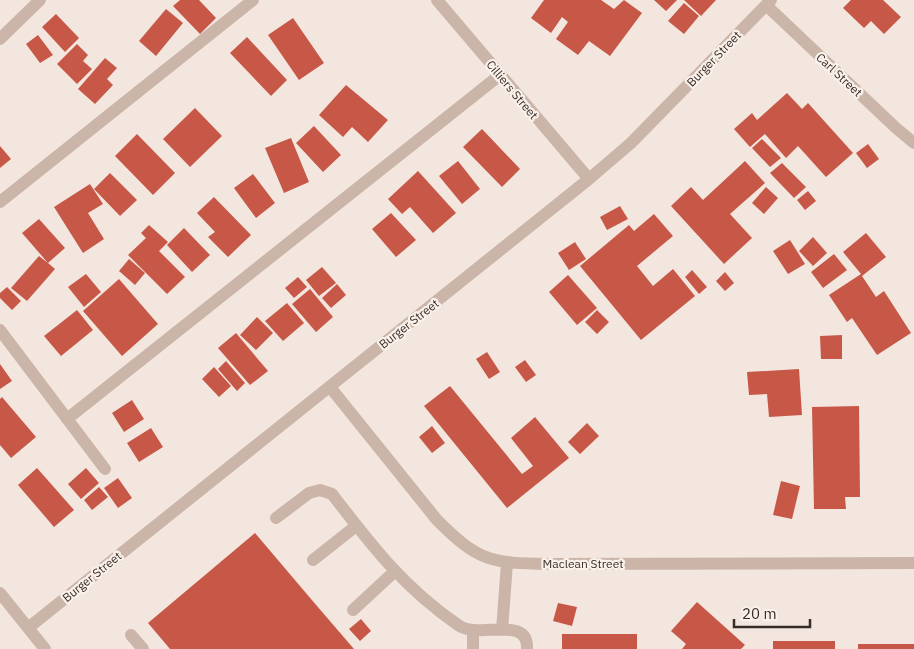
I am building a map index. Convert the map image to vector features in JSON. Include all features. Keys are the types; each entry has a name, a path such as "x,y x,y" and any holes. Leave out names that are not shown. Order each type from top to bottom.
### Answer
{"street":[{"path":"0,39 40,0"},
{"path":"0,202 253,0"},
{"name":"Cilliers Street","path":"437,0 589,179"},
{"name":"Carl Street","path":"768,2 875,109 914,143"},
{"name":"Burger Street","path":"28,628 589,179 644,130 768,2"},
{"path":"67,419 500,75"},
{"path":"0,330 105,469"},
{"name":"Maclean Street","path":"330,387 437,520 455,538 489,560 507,563 914,563"},
{"path":"276,518 309,493 320,490 332,494 356,526 409,588 460,627 473,631 516,630 523,633 527,640 527,649"},
{"path":"313,560 356,526"},
{"path":"502,630 507,563"},
{"path":"353,610 394,572"},
{"path":"0,593 45,649"},
{"path":"472,649 473,631"},
{"path":"131,635 142,649"}],"building":[{"path":"180,0 199,0 216,18 200,34 173,6"},
{"path":"544,0 601,0 614,9 624,0 642,13 610,56 589,41 578,55 556,39 568,22 562,17 551,33 531,18"},
{"path":"654,0 677,0 666,11"},
{"path":"684,0 716,0 701,16"},
{"path":"851,0 883,0 901,17 884,34 871,21 864,28 843,8"},
{"path":"684,3 699,16 684,34 668,21"},
{"path":"166,9 183,23 156,56 139,41"},
{"path":"56,14 79,38 65,52 42,27"},
{"path":"293,18 324,63 299,80 268,35"},
{"path":"38,35 53,55 40,63 26,44"},
{"path":"247,37 287,80 271,96 230,53"},
{"path":"77,44 88,55 83,61 92,69 77,84 57,64"},
{"path":"105,58 117,68 107,79 113,85 95,104 78,89"},
{"path":"346,85 388,120 368,142 352,127 343,137 319,115"},
{"path":"787,93 802,109 808,103 853,153 826,177 798,146 786,158 765,134 750,147 734,129 752,113 757,120"},
{"path":"195,108 222,136 190,167 163,139"},
{"path":"314,126 341,155 323,172 296,143"},
{"path":"482,129 520,169 502,187 463,147"},
{"path":"137,134 175,173 153,195 115,156"},
{"path":"291,138 309,182 284,193 265,148"},
{"path":"762,139 781,158 770,167 752,148"},
{"path":"868,144 879,159 867,168 856,153"},
{"path":"0,146 11,159 0,168"},
{"path":"458,161 480,189 462,204 439,176"},
{"path":"745,161 765,183 730,214 752,238 724,264 671,206 691,187 703,200"},
{"path":"782,163 806,187 794,198 770,173"},
{"path":"418,171 456,213 433,233 410,207 402,214 388,199"},
{"path":"110,173 137,200 120,216 94,189"},
{"path":"253,174 275,203 256,218 234,188"},
{"path":"90,184 103,204 88,213 104,239 83,253 54,207"},
{"path":"766,187 778,198 764,214 752,203"},
{"path":"808,191 816,201 805,210 797,200"},
{"path":"214,197 251,235 228,257 208,237 215,232 197,213"},
{"path":"620,206 628,219 607,230 600,217"},
{"path":"391,213 416,240 396,257 372,229"},
{"path":"654,214 673,236 637,266 653,286 673,269 695,296 641,340 580,266 629,225 634,231"},
{"path":"39,219 65,248 48,263 22,233"},
{"path":"149,225 168,242 159,251 185,277 167,294 128,255 146,238 141,233"},
{"path":"184,228 210,255 192,272 167,245"},
{"path":"866,233 886,257 862,276 876,297 884,291 911,333 877,355 852,318 847,322 829,295 861,274 843,252"},
{"path":"813,237 827,253 813,266 799,251"},
{"path":"790,240 805,264 788,274 773,251"},
{"path":"575,242 586,259 569,270 558,253"},
{"path":"834,254 847,270 823,288 811,272"},
{"path":"39,256 55,269 27,301 11,288"},
{"path":"129,259 145,273 135,285 119,271"},
{"path":"322,267 336,283 319,296 306,280"},
{"path":"692,270 707,287 699,294 685,277"},
{"path":"725,272 734,283 725,291 716,281"},
{"path":"86,274 101,292 84,307 68,287"},
{"path":"568,275 597,308 577,325 549,292"},
{"path":"298,277 307,287 294,298 285,288"},
{"path":"119,279 158,324 122,356 83,311"},
{"path":"337,284 346,295 331,308 322,298"},
{"path":"7,287 21,301 12,310 0,298 0,293"},
{"path":"310,289 333,317 316,332 292,304"},
{"path":"287,303 304,323 283,341 265,321"},
{"path":"77,310 93,330 61,356 44,336"},
{"path":"597,310 609,322 597,334 585,322"},
{"path":"257,317 273,333 256,350 240,335"},
{"path":"236,333 268,371 250,385 218,348"},
{"path":"842,335 842,359 821,359 820,336"},
{"path":"487,352 500,372 489,379 476,359"},
{"path":"525,360 536,375 526,382 515,367"},
{"path":"226,361 245,383 237,391 218,369"},
{"path":"0,364 12,381 0,389"},
{"path":"214,367 231,386 219,397 202,379"},
{"path":"799,369 802,415 769,417 767,394 749,395 747,372"},
{"path":"450,386 522,474 533,466 511,438 535,417 569,458 507,508 424,406"},
{"path":"2,397 36,437 11,458 0,445 0,399"},
{"path":"132,400 144,419 124,432 112,413"},
{"path":"859,406 860,497 845,497 846,509 814,509 812,407"},
{"path":"587,423 599,436 580,454 568,442"},
{"path":"432,426 445,443 432,453 419,437"},
{"path":"151,428 163,447 139,462 127,443"},
{"path":"37,468 74,510 54,527 18,485"},
{"path":"86,468 99,483 81,499 68,484"},
{"path":"118,478 132,498 118,508 104,488"},
{"path":"781,481 800,486 792,519 773,515"},
{"path":"99,487 108,497 92,510 84,500"},
{"path":"255,533 354,649 170,649 148,623"},
{"path":"697,602 745,645 741,649 682,649 686,644 671,631"},
{"path":"558,603 577,607 572,626 553,621"},
{"path":"361,619 371,631 360,641 349,629"},
{"path":"562,634 637,634 637,649 562,649"},
{"path":"773,641 835,641 835,649 773,649"},
{"path":"858,644 914,644 914,649 858,649"}]}
